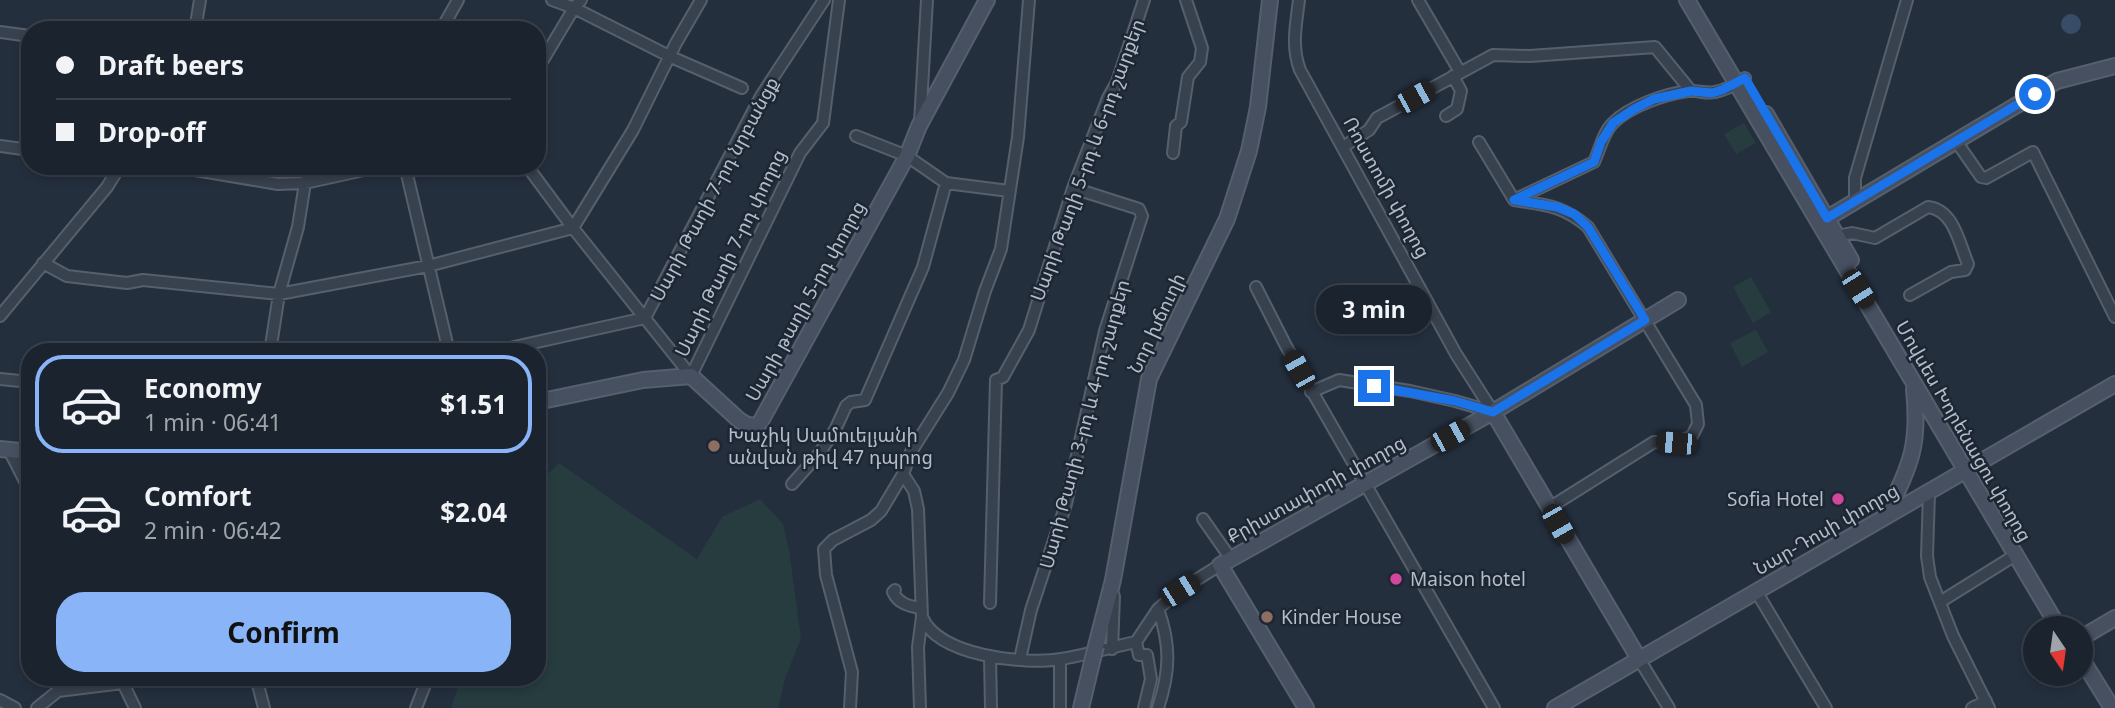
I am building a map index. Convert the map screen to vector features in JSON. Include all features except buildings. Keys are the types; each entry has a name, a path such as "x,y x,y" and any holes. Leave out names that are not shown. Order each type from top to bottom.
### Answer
{"main road":[{"path":"907,156 919,126 987,0"},
{"name":"Նոր խճուղի","path":"1081,708 1112,580 1149,379 1227,219 1249,151 1258,107 1270,0"},
{"name":"Մովսես Խորենացու փողոց","path":"1687,0 1741,81"},
{"name":"Մովսես Խորենացու փողոց","path":"1698,0 1913,384 1969,469"},
{"path":"1822,221 2057,81 2115,66"},
{"name":"Սարի թաղի 5-րդ փողոց","path":"691,376 738,420 757,426 907,156"},
{"name":"Մովսես Խորենացու փողոց","path":"1822,221 1837,236 2053,616"},
{"name":"Քրիստափորի փողոց","path":"1225,562 1493,412 1678,300"},
{"name":"Սարի Թաղի 7-րդ փողոց","path":"546,400 643,380 691,376"},
{"path":"1885,517 1902,483 1914,448 1917,418 1913,384"},
{"name":"Նար-Դոսի փողոց","path":"1555,708 2115,384"},
{"name":"Ռոստոմի փողոց","path":"1493,412 1639,659"},
{"path":"1225,562 1306,708"},
{"path":"2093,631 2115,618"},
{"path":"2093,680 2110,708"}],"street":[{"path":"196,21 200,0"},
{"path":"447,21 458,0"},
{"path":"552,0 578,4 671,57 742,88"},
{"path":"43,262 67,276 127,283 143,280 279,294 428,266 573,228 633,130 676,43 701,0"},
{"name":"Սարի Թաղի 7-րդ նրբանցք","path":"532,343 645,318 761,96 824,0"},
{"name":"Սարի Թաղի 7-րդ փողոց","path":"691,376 800,153 823,122 839,0"},
{"path":"919,126 927,0"},
{"path":"850,708 853,678 825,575 824,549 833,540 877,516 903,474 911,452 948,393 964,360 1001,249 1018,137 1029,0"},
{"name":"Սարի Թաղի 5-րդ և 6-րդ շարքեր","path":"990,603 996,380 1003,377 1029,330 1073,188 1108,98 1117,82 1144,0"},
{"path":"1173,153 1176,126 1181,122 1188,77 1200,62 1202,48 1186,0"},
{"name":"Ռոստոմի փողոց","path":"1299,0 1294,55 1300,70 1456,354 1493,412"},
{"path":"1418,0 1456,74 1461,93 1457,109 1446,116"},
{"path":"1855,201 1855,178 1907,0"},
{"path":"546,56 578,4"},
{"path":"0,32 21,35"},
{"path":"1343,147 1369,130 1377,118 1493,55 1530,56 1650,47 1659,51 1691,91"},
{"path":"1514,200 1594,162 1601,142 1613,123 1634,109 1654,99 1691,91 1712,93 1741,81"},
{"path":"856,136 907,156 946,183 1009,191"},
{"path":"1956,141 1981,177 1986,178 2033,152 2115,317"},
{"path":"1479,142 1514,200 1557,207 1574,214 1588,227 1696,405 1698,424 1692,436 1676,443 1654,442 1549,508"},
{"path":"0,146 21,149"},
{"path":"0,316 114,175"},
{"path":"224,175 278,184 305,183 341,175"},
{"path":"271,343 279,294 298,227 308,175"},
{"path":"407,175 447,343"},
{"path":"534,175 691,376"},
{"path":"792,484 818,455 835,430 846,406 851,402 865,400 923,267 946,183"},
{"name":"Սարի Թաղի 3-րդ և 4-րդ շարքեր","path":"1020,659 1031,610 1066,504 1105,331 1140,230 1142,216 1139,209 1073,188"},
{"path":"1837,236 1852,233 1875,238 1928,207 1938,208 1945,213 1968,264 1965,270 1951,272 1910,295"},
{"path":"1256,286 1311,392 1494,708"},
{"path":"0,379 21,381"},
{"path":"1311,392 1339,380 1410,391 1493,412"},
{"path":"5,449 21,476"},
{"path":"903,474 918,500 920,708"},
{"path":"1928,493 1928,571 1953,636 1987,704 1972,708"},
{"path":"1203,519 1225,562"},
{"path":"1940,602 2016,555"},
{"name":"Քրիստափորի փողոց","path":"1136,642 1158,609 1180,590 1225,562"},
{"path":"1112,580 1115,595 1112,649"},
{"path":"895,590 893,592 897,599 921,612 927,629 938,637 957,647 990,657 1060,660 1136,642 1139,655 1147,655 1151,679 1144,708"},
{"path":"1756,591 1826,708"},
{"path":"1158,609 1168,654 1168,672 1158,708"},
{"path":"990,657 991,708"},
{"name":"Ռոստոմի փողոց","path":"1639,659 1669,708"},
{"path":"1060,660 1060,708"},
{"path":"37,708 58,691 87,686"},
{"path":"125,686 135,708"},
{"path":"258,686 264,708"},
{"path":"416,708 425,686"},
{"path":"0,700 15,708"}],"green space":[{"path":"1744,123 1756,143 1736,154 1724,134"},
{"path":"1751,277 1771,312 1753,323 1733,287"},
{"path":"1756,330 1768,352 1742,367 1730,343"},
{"path":"559,463 697,559 722,517 760,499 783,524 801,638 785,679 778,708 451,708 458,686 546,686 546,476"}],"water":[{"path":"2071,14 2078,17 2081,24 2078,31 2071,34 2064,31 2061,24 2064,17"}],"place":[{"name":"Խաչիկ Սամուելյանի անվան թիվ 47 դպրոց","path":"714,446"},
{"name":"Sofia Hotel","path":"1838,499"},
{"name":"Maison hotel","path":"1396,579"},
{"name":"Kinder House","path":"1267,617"}],"route":[{"path":"1374,386 1410,391 1493,412 1645,320 1588,227 1574,214 1557,207 1514,200 1594,162 1601,142 1613,123 1654,99 1691,91 1712,93 1745,78 1827,218 2035,94"}]}
